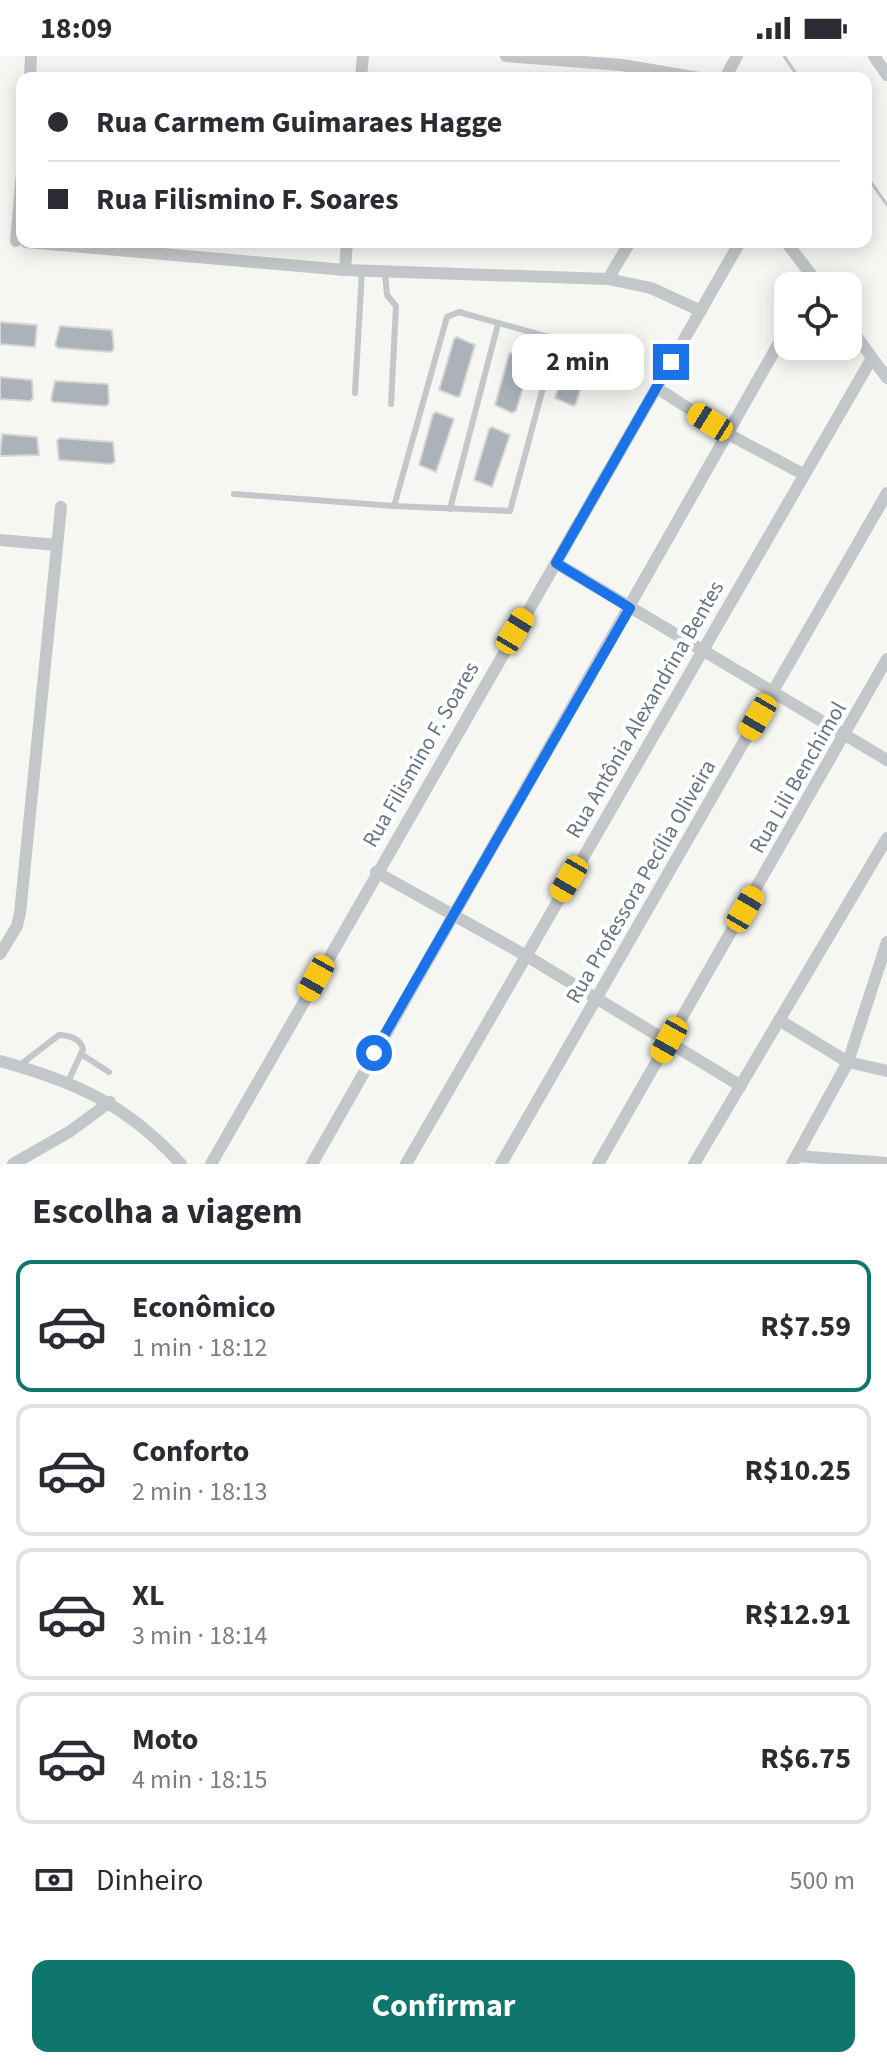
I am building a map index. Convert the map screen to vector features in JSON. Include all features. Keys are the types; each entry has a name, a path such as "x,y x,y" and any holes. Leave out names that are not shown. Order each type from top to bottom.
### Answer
{"street":[{"path":"506,56 622,60 673,72"},
{"path":"874,56 887,75"},
{"path":"90,248 345,270 608,279 651,288 701,311"},
{"path":"345,270 347,248"},
{"path":"608,279 626,248"},
{"name":"Rua Filismino F. Soares","path":"211,1164 737,248"},
{"path":"790,248 807,272"},
{"path":"862,344 887,378"},
{"path":"312,1164 774,352"},
{"name":"Rua Antônia Alexandrina Bentes","path":"406,1164 872,358"},
{"path":"657,388 728,434 803,474"},
{"name":"Rua Professora Pecília Oliveira","path":"501,1164 887,493"},
{"path":"0,954 17,926 20,913 61,507"},
{"path":"0,540 57,545"},
{"path":"556,563 887,760"},
{"name":"Rua Lili Benchimol","path":"598,1164 887,659"},
{"path":"694,1164 887,838"},
{"path":"376,872 525,955 741,1086"},
{"path":"887,942 848,1062 795,1160 887,1163"},
{"path":"872,986 887,987"},
{"path":"779,1020 848,1062 887,1071"},
{"path":"0,1061 68,1082 110,1102 147,1128 181,1164"},
{"path":"13,1164 69,1132 110,1102"}],"lane":[{"path":"355,393 362,270"},
{"path":"385,271 387,295 396,306 391,404"},
{"path":"234,494 394,506 450,509 505,514 515,503 554,342 548,336 459,312 452,313 443,322 394,506"},
{"path":"450,509 498,324"},
{"path":"19,1066 59,1035 66,1035 82,1044 81,1054 68,1082"},
{"path":"81,1054 109,1072"}],"building":[{"path":"0,322 37,325 35,347 0,344"},
{"path":"60,326 112,330 114,349 111,352 58,348 55,345"},
{"path":"457,337 475,345 460,396 457,397 439,390"},
{"path":"573,345 591,353 573,406 555,398"},
{"path":"513,352 531,360 516,411 512,413 495,405 509,354"},
{"path":"0,377 32,380 33,398 30,401 0,399"},
{"path":"55,381 108,384 109,403 106,406 53,402"},
{"path":"436,412 454,419 436,472 419,465"},
{"path":"492,427 510,435 492,487 474,480"},
{"path":"2,434 37,437 39,455 0,456"},
{"path":"60,438 113,442 115,461 112,464 59,460 57,441"}],"waterway":[{"path":"784,56 795,72"},
{"path":"872,184 887,205"}],"route":[{"path":"374,1053 630,608 556,563 671,362"}]}
